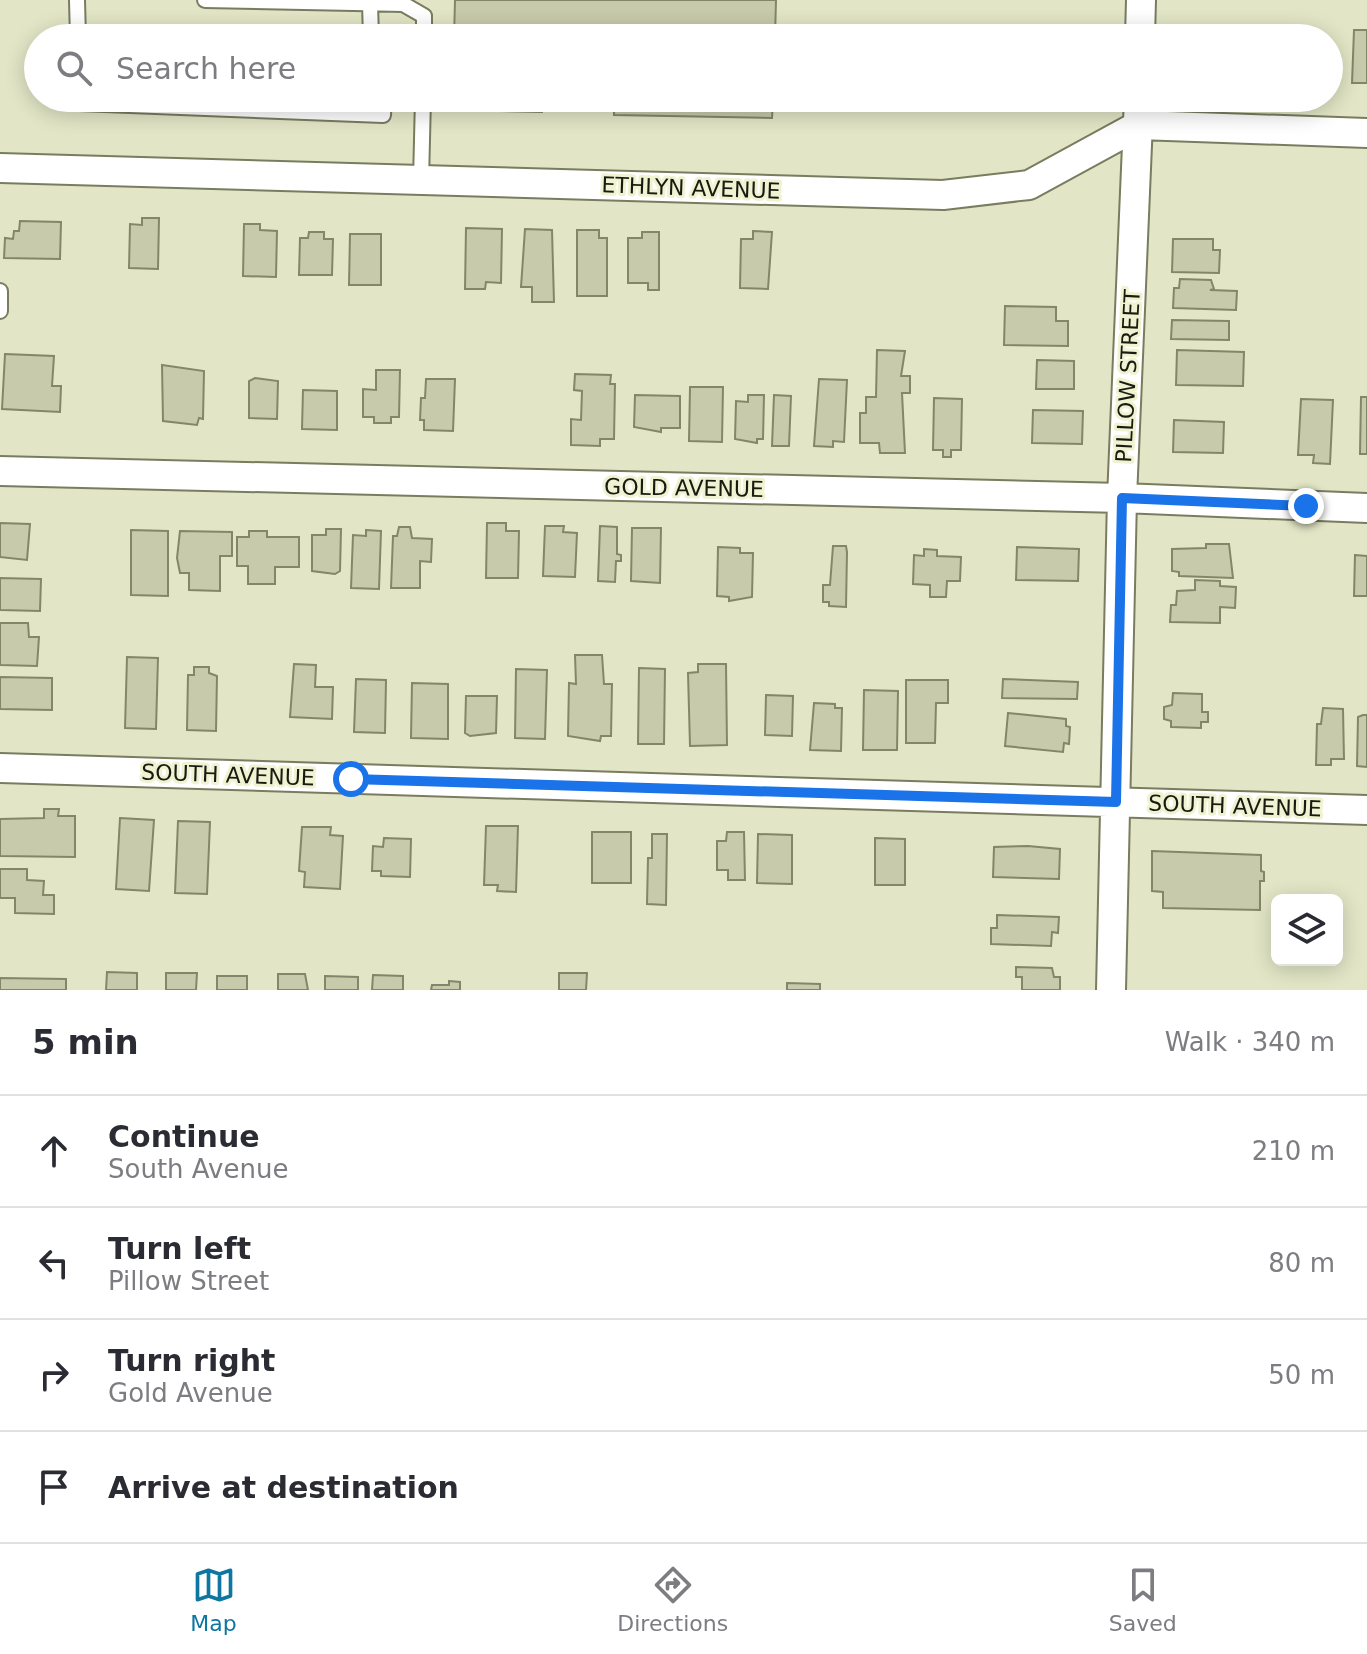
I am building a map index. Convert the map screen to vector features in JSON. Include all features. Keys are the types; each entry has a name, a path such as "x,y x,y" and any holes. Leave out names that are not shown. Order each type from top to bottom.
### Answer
{"street":[{"path":"1140,24 1141,0"},
{"name":"ETHLYN AVENUE","path":"0,168 943,195 1029,185 1138,112"},
{"name":"PILLOW STREET","path":"1111,990 1122,498 1139,112"},
{"path":"1149,112 1367,133"},
{"name":"GOLD AVENUE","path":"0,471 1122,498 1367,508"},
{"name":"SOUTH AVENUE","path":"0,768 1367,810"}],"lane":[{"path":"77,0 78,24"},
{"path":"205,0 402,2 424,16 424,24"},
{"path":"370,3 371,24"},
{"path":"307,112 383,115 383,112"},
{"path":"421,181 423,112"},
{"path":"0,291 0,311"}],"building":[{"path":"455,0 776,0 775,24 454,24"},
{"path":"1354,30 1367,30 1367,83 1352,83"},
{"path":"614,112 772,112 772,118 614,115"},
{"path":"142,218 159,218 158,269 129,268 130,224 142,225"},
{"path":"20,221 61,222 60,259 4,258 5,238 13,239 14,231 19,231"},
{"path":"244,224 260,224 260,230 277,231 276,277 243,276"},
{"path":"466,228 502,229 501,283 486,282 485,289 465,289"},
{"path":"525,229 552,230 554,302 532,302 532,287 521,287"},
{"path":"577,230 599,230 599,238 607,238 607,296 577,296"},
{"path":"753,231 772,232 768,289 740,288 741,239 753,239"},
{"path":"309,232 324,232 324,239 333,239 332,275 299,275 300,238 308,238"},
{"path":"642,232 659,232 659,290 648,290 648,283 628,283 628,238 642,238"},
{"path":"350,234 381,234 381,285 349,285"},
{"path":"1173,239 1213,239 1213,250 1220,250 1219,273 1172,272"},
{"path":"1180,279 1211,280 1214,289 1210,290 1237,291 1236,310 1173,308 1174,288 1179,288"},
{"path":"1005,306 1056,307 1056,321 1068,321 1068,346 1004,345"},
{"path":"1172,320 1229,321 1229,340 1171,339"},
{"path":"877,350 905,351 901,376 910,376 910,393 902,393 905,453 880,453 879,443 860,443 860,413 866,413 866,397 876,397"},
{"path":"1177,350 1244,352 1243,386 1176,385"},
{"path":"5,354 54,356 52,386 61,386 60,412 2,409"},
{"path":"1037,360 1074,361 1074,389 1036,389"},
{"path":"162,365 204,371 203,419 199,418 197,425 163,421"},
{"path":"376,370 400,370 399,417 391,417 391,423 374,423 374,417 363,417 363,389 376,390"},
{"path":"575,374 611,375 610,384 615,384 614,439 600,439 600,446 571,445 571,419 581,420 582,391 574,390"},
{"path":"255,378 278,381 277,419 249,418 249,381"},
{"path":"426,379 455,379 453,431 424,430 424,420 420,420"},
{"path":"819,379 847,380 844,442 833,441 833,447 814,446"},
{"path":"690,387 723,387 722,442 689,441"},
{"path":"303,390 337,391 337,430 302,429"},
{"path":"635,395 680,396 680,428 661,428 661,432 634,427"},
{"path":"748,395 764,395 763,439 757,439 757,443 735,439 736,401 748,402"},
{"path":"774,395 791,396 789,446 772,446"},
{"path":"1361,397 1367,397 1367,454 1360,454"},
{"path":"934,398 962,399 961,450 951,450 951,457 943,457 943,450 933,450"},
{"path":"1301,399 1333,400 1330,464 1313,463 1314,455 1298,455"},
{"path":"1033,410 1083,411 1082,444 1032,443"},
{"path":"1174,420 1224,422 1223,453 1173,452"},
{"path":"0,523 30,524 27,560 0,557"},
{"path":"487,523 506,523 506,531 519,531 518,578 486,578"},
{"path":"545,526 564,526 563,532 577,533 575,577 543,576"},
{"path":"600,526 617,527 617,554 621,555 621,561 616,561 615,582 598,581"},
{"path":"399,527 410,527 412,538 432,539 431,562 420,561 420,588 391,588 393,536 397,536"},
{"path":"632,528 661,528 660,583 631,581"},
{"path":"326,529 341,529 340,571 335,574 312,571 312,535 326,535"},
{"path":"131,530 168,531 168,596 131,595"},
{"path":"366,530 381,531 379,589 351,588 353,535 366,536"},
{"path":"180,531 232,532 232,556 220,556 220,591 189,590 189,573 180,573 177,558"},
{"path":"249,531 267,531 267,537 299,537 299,567 275,567 275,584 248,584 248,566 237,566 237,537 249,537"},
{"path":"1206,544 1229,544 1233,578 1179,576 1179,572 1172,571 1172,549 1206,548"},
{"path":"833,546 846,546 846,607 829,606 829,602 823,602 823,585 830,585"},
{"path":"718,547 740,548 740,553 753,553 752,597 729,601 729,597 717,596"},
{"path":"1017,547 1079,549 1078,581 1016,580"},
{"path":"924,549 937,550 937,556 961,557 960,581 947,581 946,597 930,597 930,585 913,584 914,555 924,556"},
{"path":"1355,555 1367,556 1367,596 1354,596"},
{"path":"0,578 41,579 40,611 0,610"},
{"path":"1195,580 1220,581 1220,586 1236,587 1235,608 1220,607 1220,623 1170,622 1171,605 1176,605 1177,591 1195,590"},
{"path":"0,623 28,623 29,637 39,637 37,666 0,665"},
{"path":"575,655 602,655 604,684 612,684 611,736 601,736 600,741 568,736 569,683 576,684"},
{"path":"127,657 158,658 156,729 125,728"},
{"path":"294,664 316,665 315,687 333,687 332,719 290,717"},
{"path":"698,664 726,664 727,745 690,746 688,673 698,672"},
{"path":"194,667 209,667 209,673 217,676 216,731 187,730 188,675 194,675"},
{"path":"639,668 665,669 664,744 638,744"},
{"path":"516,669 547,670 545,739 515,738"},
{"path":"0,677 52,678 52,710 0,709"},
{"path":"356,679 386,680 385,733 354,732"},
{"path":"1003,679 1078,682 1077,699 1002,698"},
{"path":"906,680 948,680 948,703 936,703 935,743 906,743"},
{"path":"412,683 448,684 448,739 411,738"},
{"path":"864,690 898,691 897,750 863,750"},
{"path":"1173,693 1202,694 1202,712 1208,712 1208,722 1201,722 1201,728 1171,727 1171,721 1164,719 1164,707 1172,705"},
{"path":"766,695 793,696 792,736 765,735"},
{"path":"466,696 497,696 496,733 470,736 465,733"},
{"path":"814,703 835,704 835,708 842,708 841,751 810,750"},
{"path":"1323,708 1343,709 1344,759 1331,759 1331,765 1316,765 1317,724 1321,724"},
{"path":"1008,713 1066,719 1066,726 1070,727 1069,744 1064,743 1063,752 1005,746"},
{"path":"1367,715 1367,767 1357,766 1358,717"},
{"path":"44,809 59,809 58,816 75,816 75,857 0,856 0,819 44,818"},
{"path":"120,818 154,820 149,891 116,889"},
{"path":"178,821 210,822 207,894 175,893"},
{"path":"486,826 518,826 516,892 497,891 498,885 484,885"},
{"path":"302,827 331,827 330,835 343,836 340,889 304,887 305,872 299,871"},
{"path":"592,832 631,832 631,883 592,883"},
{"path":"727,832 744,832 745,880 728,880 728,870 717,870 717,841 726,841"},
{"path":"652,834 667,834 666,905 647,904"},
{"path":"758,834 792,835 792,884 757,883"},
{"path":"384,838 411,839 410,877 381,876 381,871 372,871 373,846 383,847"},
{"path":"875,838 905,839 905,885 875,885"},
{"path":"994,847 1060,849 1059,879 993,877"},
{"path":"1152,851 1261,855 1264,881 1260,881 1260,910 1163,908 1163,892 1152,891"},
{"path":"0,869 27,869 27,880 44,881 43,895 54,895 54,914 15,913 15,898 0,898"},
{"path":"997,915 1059,917 1058,933 1052,932 1051,946 991,944 991,928 997,928"},
{"path":"1016,967 1052,968 1054,977 1060,977 1060,990 1022,990 1022,977 1016,977"},
{"path":"107,972 137,973 137,990 106,990"},
{"path":"166,973 197,973 196,990 166,990"},
{"path":"559,973 587,973 586,990 559,990"},
{"path":"278,974 305,974 308,990 278,990"},
{"path":"373,975 403,976 403,990 372,990"},
{"path":"217,976 247,976 247,990 217,990"},
{"path":"325,976 358,977 358,990 325,990"},
{"path":"0,978 66,979 66,990 0,990"},
{"path":"449,981 460,982 460,990 431,990 432,985 449,985"},
{"path":"787,983 820,984 820,990 787,990"}],"route":[{"path":"351,779 1116,802 1122,498 1306,506"}]}
